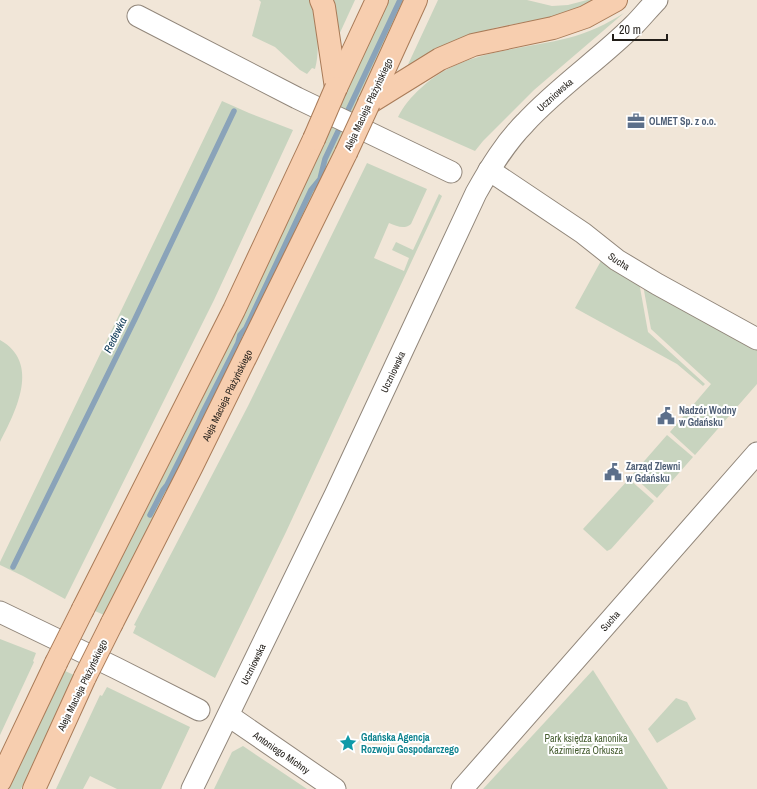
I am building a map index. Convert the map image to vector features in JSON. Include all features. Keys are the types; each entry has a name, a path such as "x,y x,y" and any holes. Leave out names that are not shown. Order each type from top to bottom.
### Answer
{"main road":[{"path":"321,0 324,7 336,88"},
{"path":"0,781 56,662 230,317 314,139 377,0"},
{"name":"Aleja Macieja Płażyńskiego","path":"34,789 85,677 195,461 346,153 416,0"},
{"path":"368,103 440,59 473,44 553,28 585,17 616,0"}],"street":[{"name":"Uczniowska","path":"192,789 335,495 476,193 489,170 505,146 524,123 548,100 634,25 657,0"},
{"path":"138,16 297,98 451,172"},
{"name":"Sucha","path":"489,170 583,233 617,260 657,284 757,339"},
{"name":"Sucha","path":"462,789 757,453"},
{"path":"0,612 199,710"},
{"name":"Antoniego Michny","path":"228,716 336,789"}],"green space":[{"path":"259,0 311,0 318,43 315,69 312,68 307,74 300,70 275,47 252,36 261,2"},
{"path":"332,0 355,0 338,37"},
{"path":"388,0 406,0 231,367 104,615 95,611 221,362 291,214"},
{"path":"438,0 527,0 552,6 568,5 587,0 599,0 562,15 498,27 467,36 432,51 405,71"},
{"path":"624,13 534,90 483,141 475,151 398,117 408,101 421,88 437,75 454,66 490,54 583,34"},
{"path":"222,101 293,130 214,300 65,599 0,565 0,562"},
{"path":"367,163 427,189 411,224 403,227 389,223 374,258 404,271 409,258 392,250 396,242 413,250 439,194 442,196 286,532 215,678 133,633 136,626 134,625 248,406"},
{"path":"602,259 639,282 648,332 705,384 703,386 677,364 575,308"},
{"path":"643,285 757,348 757,384 695,455 670,432 711,384 651,329"},
{"path":"0,340 12,350 20,361 22,374 18,402 0,442"},
{"path":"667,435 693,457 657,498 632,475"},
{"path":"629,479 654,501 611,549 607,551 583,529"},
{"path":"0,639 36,653 34,662 0,735"},
{"name":"Park księdza kanonika Kazimierza Orkusza","path":"593,670 668,789 483,789"},
{"path":"65,671 74,675 21,789 9,789"},
{"path":"107,687 190,727 161,789 117,789 90,776 83,789 56,789 100,695 102,696"},
{"path":"676,698 687,702 696,719 657,743 648,729"},
{"path":"243,746 307,789 214,789 232,752"}],"waterway":[{"path":"150,515 167,485 238,343 240,335 246,328 311,190 320,179 325,159 400,0"},
{"name":"Redewka","path":"13,567 135,319 234,111"}],"place":[{"name":"OLMET Sp. z o.o.","path":"636,121"},
{"name":"Nadzór Wodny w Gdańsku","path":"666,416"},
{"name":"Zarząd Zlewni w Gdańsku","path":"613,472"},
{"name":"Gdańska Agencja Rozwoju Gospodarczego","path":"348,743"}]}
